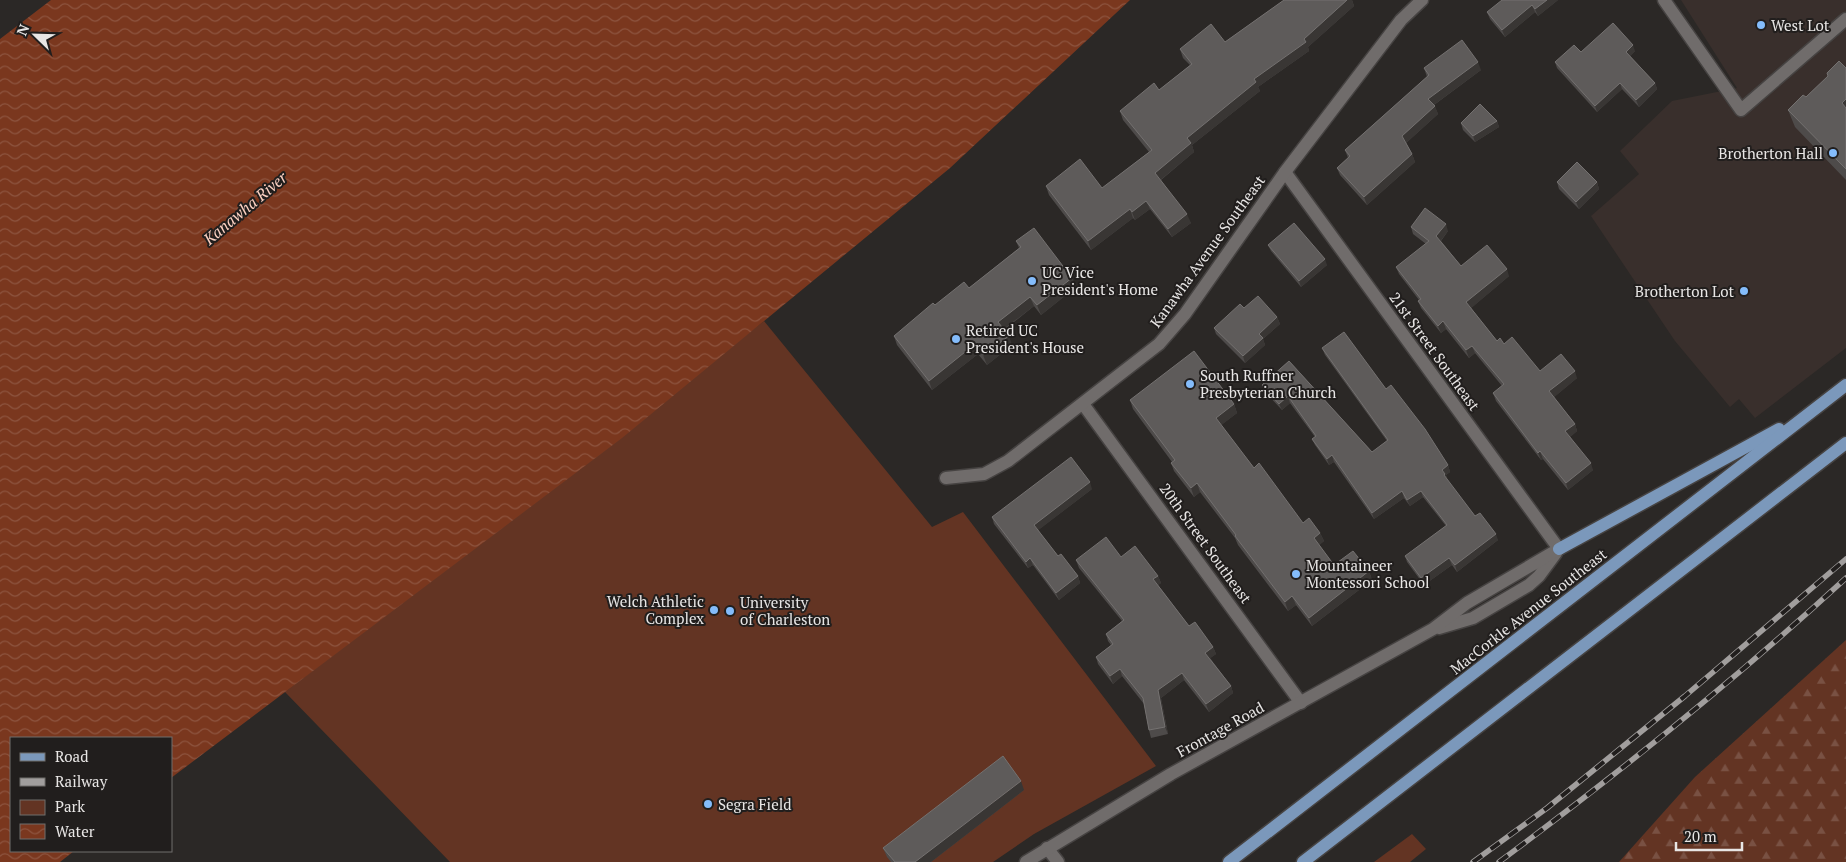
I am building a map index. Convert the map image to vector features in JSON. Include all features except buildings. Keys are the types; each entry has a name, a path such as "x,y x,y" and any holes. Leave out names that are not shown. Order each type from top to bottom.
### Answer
{"main road":[{"name":"MacCorkle Avenue Southeast","path":"1229,862 1846,385"},
{"path":"1559,549 1814,410"},
{"path":"1303,862 1846,443"}],"street":[{"name":"Kanawha Avenue Southeast","path":"946,478 984,474 1008,461 1159,344 1185,314 1285,172 1401,20 1422,0"},
{"path":"1664,0 1741,110 1846,19"},
{"name":"21st Street Southeast","path":"1285,172 1559,549"},
{"name":"20th Street Southeast","path":"1083,404 1301,702"},
{"name":"Frontage Road","path":"1026,862 1171,774 1433,629 1467,602 1559,549"},
{"path":"1047,848 1058,862"}],"shaded area":[{"path":"1681,0 1846,0 1846,348 1755,418 1739,399 1730,407 1675,341 1591,216 1639,174 1620,151 1672,101 1737,88"}],"green space":[{"name":"Welch Athletic Complex","path":"764,321 932,527 963,512 1156,766 1034,834 993,862 450,862 285,692"},
{"path":"1846,640 1846,862 1619,862 1695,777"},
{"path":"1412,834 1426,849 1410,862 1374,862"}],"water":[{"name":"Kanawha River","path":"51,0 1130,0 950,168 622,438 172,777 172,737 10,737 10,852 73,852 60,862 0,862 0,39"}],"railway":[{"path":"1473,862 1547,808 1685,696 1846,559"},
{"path":"1499,862 1720,689 1846,578"}],"place":[{"name":"West Lot","path":"1761,25"},
{"name":"Brotherton Hall","path":"1833,153"},
{"name":"UC Vice President's Home","path":"1032,281"},
{"name":"Brotherton Lot","path":"1744,291"},
{"name":"Retired UC President's House","path":"956,339"},
{"name":"South Ruffner Presbyterian Church","path":"1190,384"},
{"name":"Mountaineer Montessori School","path":"1296,574"},
{"name":"Welch Athletic Complex","path":"714,610"},
{"name":"University of Charleston","path":"730,611"},
{"name":"Segra Field","path":"708,804"}]}
